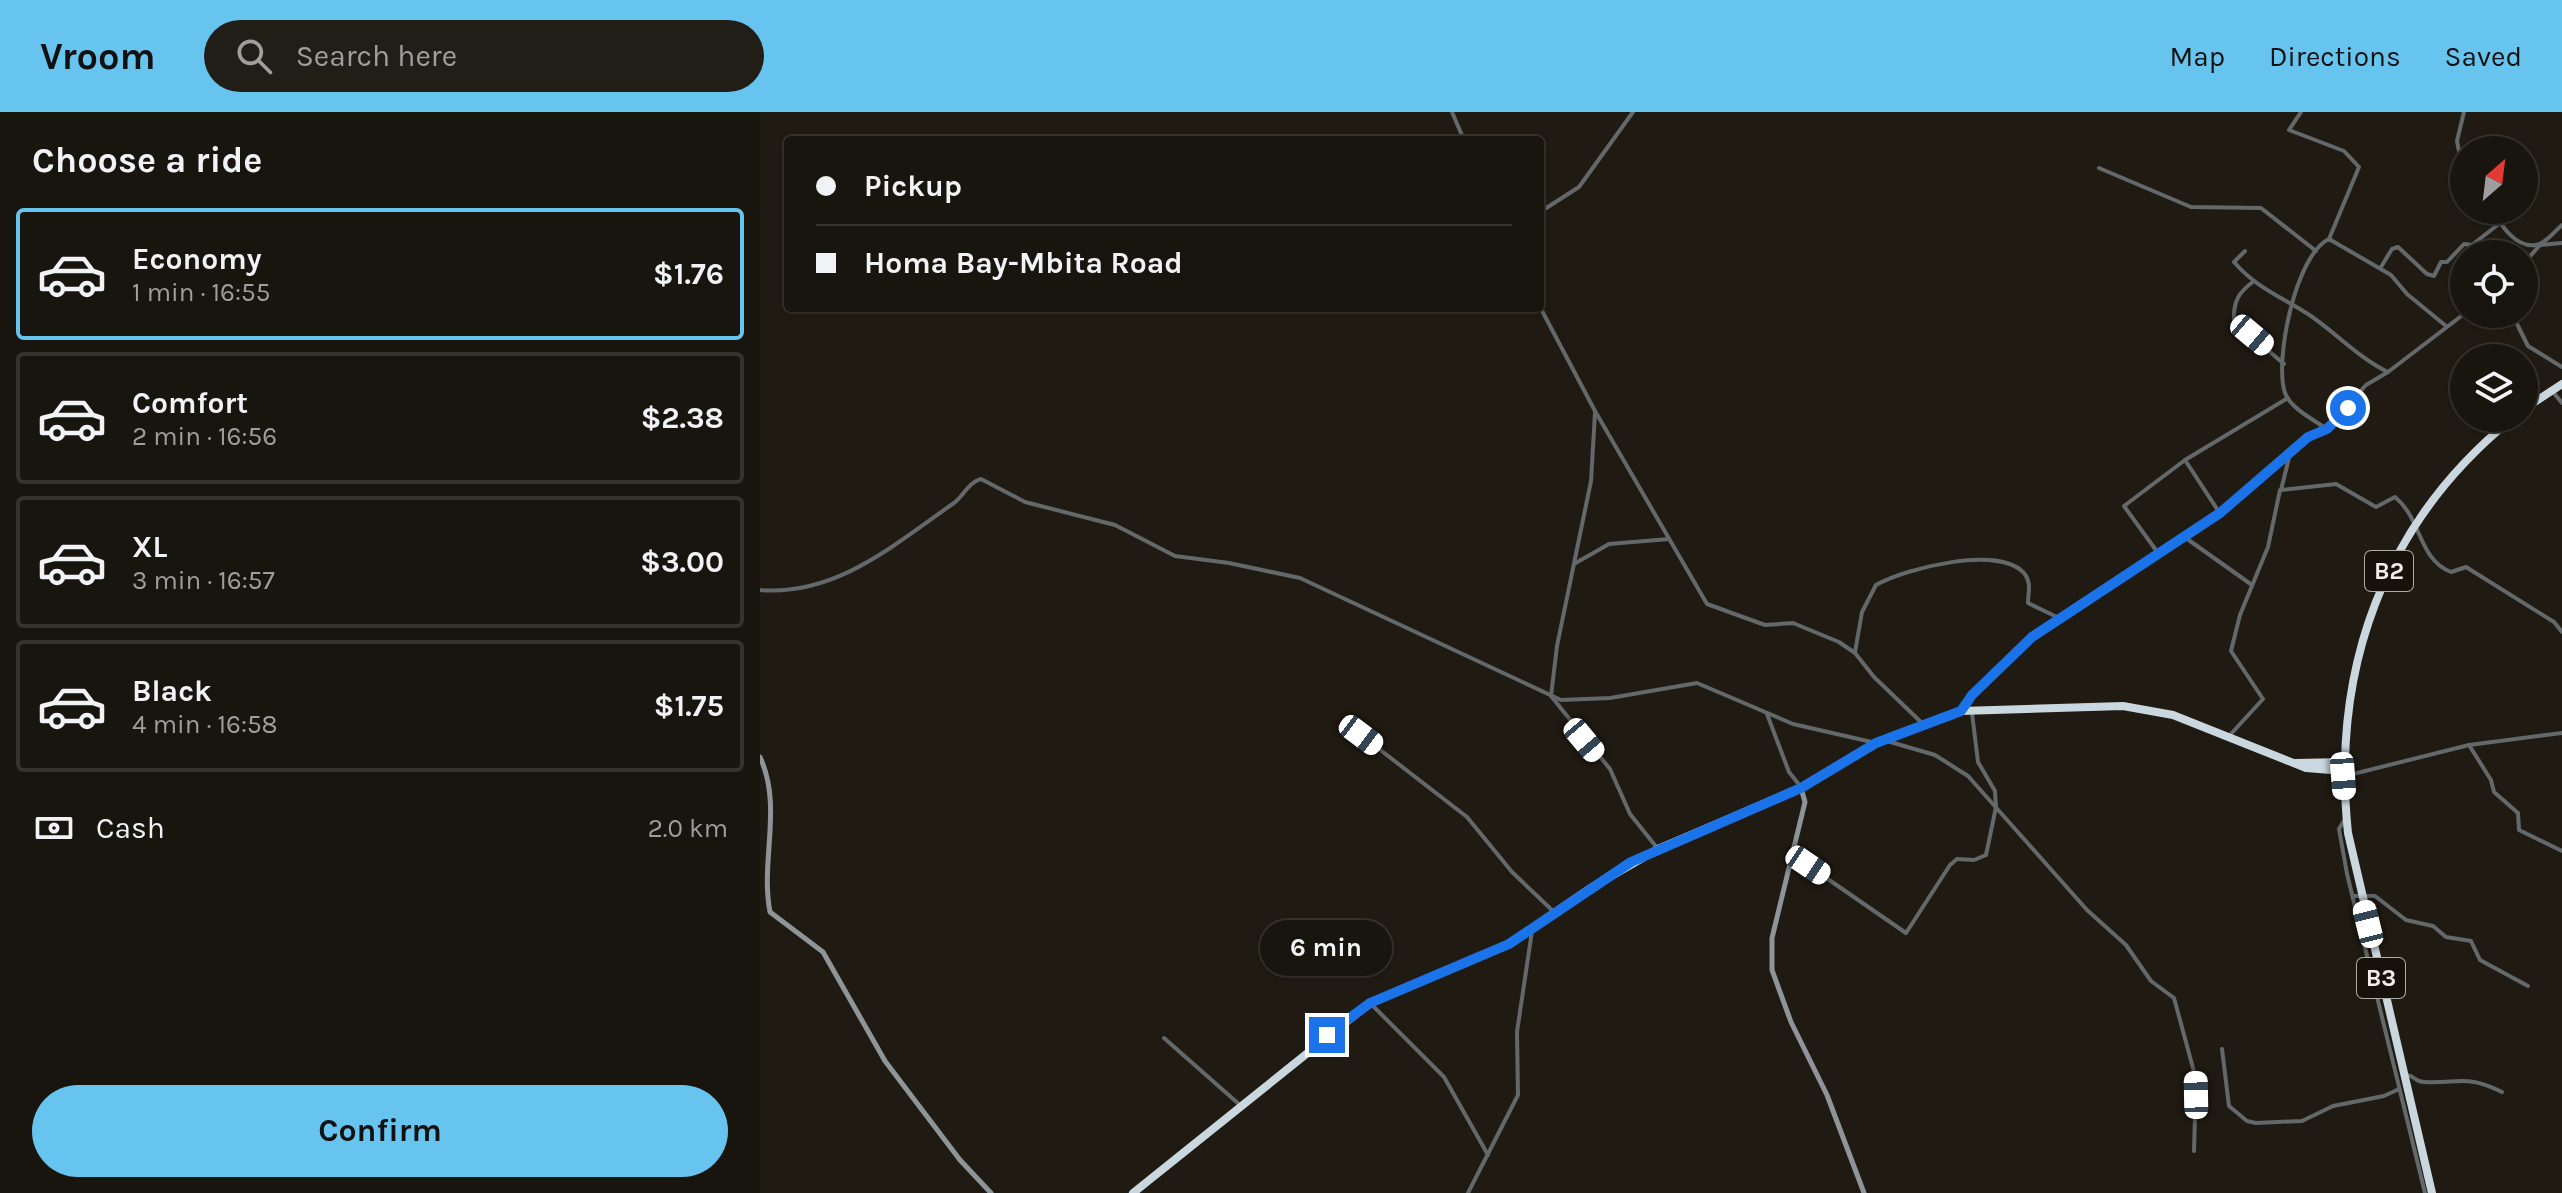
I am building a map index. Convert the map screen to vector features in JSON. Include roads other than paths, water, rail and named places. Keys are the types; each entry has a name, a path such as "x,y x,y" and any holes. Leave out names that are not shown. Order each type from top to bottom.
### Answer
{"highway":[{"path":"2538,399 2562,384"},
{"name":"B2","path":"2344,770 2346,719 2359,649 2379,592 2417,522 2450,478 2498,432"},
{"path":"1133,1193 1370,1003 1483,958 1532,931 1611,874 1658,849 1801,788 1880,741 1923,724 1961,711 1972,713 2064,705 2123,706 2173,715 2313,769 2344,770"},
{"name":"B3","path":"2344,770 2346,817 2357,895 2432,1193"}],"street":[{"path":"1452,112 1462,136"},
{"path":"1544,209 1579,187 1633,112"},
{"path":"2301,112 2289,130 2344,151 2359,167 2329,239 2316,251 2284,328 2288,398 2327,429"},
{"path":"2458,136 2464,112"},
{"path":"2099,168 2191,207 2261,208 2316,251"},
{"path":"2381,267 2392,249 2398,247 2427,274 2434,276 2441,262 2447,262 2464,244 2472,245 2499,224"},
{"path":"2500,224 2505,233 2533,246 2562,243"},
{"path":"2538,247 2562,225"},
{"path":"2329,239 2381,267 2447,327"},
{"path":"2245,251 2234,262 2254,281 2388,372"},
{"path":"2254,281 2241,291 2234,303 2234,321 2284,364"},
{"path":"1543,312 1595,411 1707,604 1765,625 1793,623 1855,653 1874,677 1923,724"},
{"path":"1961,711 2007,658 2059,618 2220,513 2308,437 2327,429 2366,385 2450,325"},
{"path":"2519,328 2528,346 2562,367"},
{"path":"2551,390 2562,403"},
{"path":"2158,553 2124,506 2185,460 2288,398"},
{"path":"1595,411 1591,481 1557,646 1551,696 1610,769 1630,814 1658,849"},
{"path":"2229,737 2263,699 2231,651 2268,547 2289,456"},
{"path":"2185,460 2220,513"},
{"path":"760,590 787,590 851,574 958,499 974,481 981,479 1025,502 1115,525 1175,556 1290,574 1470,655 1551,696 1580,701 1697,683 1793,724 1880,741 1950,762 1968,776 2095,918 2126,945 2151,981 2174,998 2196,1079 2194,1151"},
{"path":"2281,490 2336,484 2376,507 2395,497 2417,522 2426,553 2434,562 2451,572 2466,567 2554,622 2562,632"},
{"path":"2183,536 2252,585"},
{"path":"1574,564 1609,544 1669,539"},
{"path":"1855,653 1862,612 1876,585 1988,557 2010,562 2023,573 2029,581 2028,603 2059,618"},
{"path":"1792,854 1906,933 1950,865 1957,859 1974,860 1986,855 1996,807 1995,791 1978,762 1972,713"},
{"path":"1767,714 1789,772 1801,788 1805,802 1772,938 1774,981 1827,1095 1864,1193"},
{"path":"2344,770 2469,745 2560,734 2562,726"},
{"path":"1361,735 1467,817 1512,872 1555,914"},
{"path":"2469,745 2491,780 2494,792 2518,813 2519,830 2562,851"},
{"path":"760,757 770,777 766,878 770,912 823,952 885,1061 960,1160 991,1193"},
{"path":"2357,895 2379,898 2406,920 2433,926 2446,937 2471,941 2480,960 2528,986"},
{"path":"1468,1193 1520,1086 1517,1032 1532,931"},
{"path":"2378,985 2397,1090 2425,1193"},
{"path":"1370,1003 1444,1077 1488,1155"},
{"path":"1164,1038 1240,1105"},
{"path":"2222,1049 2229,1106 2247,1121 2302,1121 2333,1106 2384,1096 2397,1090"},
{"path":"2404,1075 2411,1074 2419,1082 2456,1078 2477,1081 2502,1092"}]}
